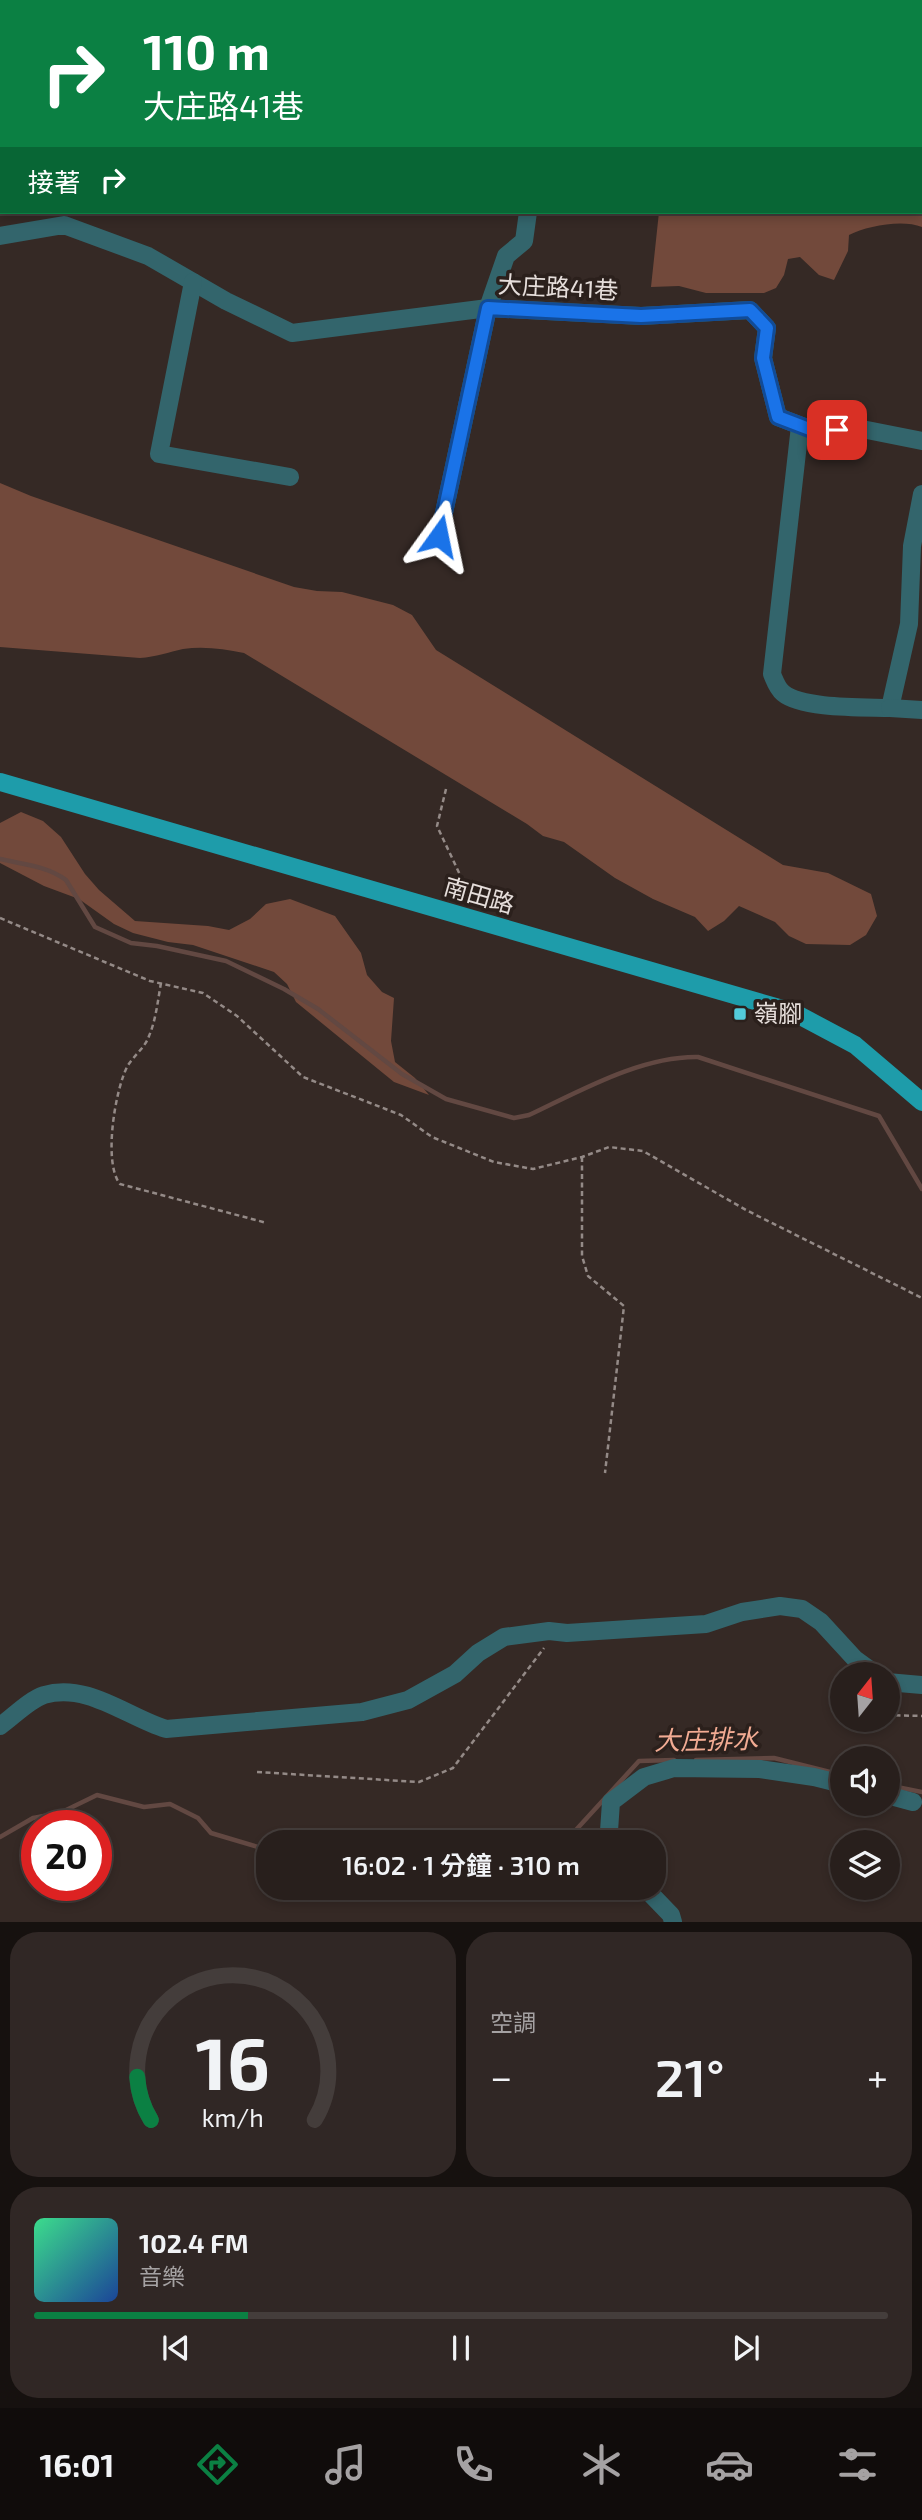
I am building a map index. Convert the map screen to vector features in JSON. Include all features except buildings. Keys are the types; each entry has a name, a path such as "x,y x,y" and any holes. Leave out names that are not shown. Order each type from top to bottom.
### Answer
{"main road":[{"name":"南田路","path":"0,782 793,1012 855,1045 922,1101"}],"lane":[{"path":"439,536 488,308 506,256 524,241 528,214"},
{"name":"大庄路41巷","path":"0,236 64,225 148,256 226,301 292,333 488,308 641,316 750,310 767,328 763,358 778,417 800,426"},
{"path":"193,282 159,454 290,477"},
{"path":"922,441 862,429 812,430 800,426 772,674 775,684 783,693 803,703 922,710"},
{"path":"890,708 909,624 912,546 922,494"},
{"path":"0,1726 42,1696 67,1691 95,1697 143,1722 166,1729 362,1712 408,1700 455,1674 478,1653 504,1637 549,1631 567,1633 706,1623 742,1612 780,1606 802,1609 821,1622 859,1662"},
{"path":"900,1683 922,1685"},
{"path":"609,1830 611,1802 644,1777 674,1768 760,1769 830,1781"},
{"path":"900,1798 913,1802"},
{"path":"657,1900 671,1915 673,1922"}],"path":[{"path":"446,789 437,826 462,879 471,919"},
{"path":"0,918 150,981 203,993 237,1016 303,1077 401,1115 432,1137 494,1162 533,1169 609,1147 643,1151 746,1210 922,1298"},
{"path":"161,983 149,1037 126,1069 116,1105 111,1160 114,1177 120,1184 267,1223"},
{"path":"582,1157 582,1256 588,1276 624,1306 605,1473"},
{"path":"257,1772 419,1782 453,1768 541,1651 567,1633"},
{"path":"900,1715 922,1716"}],"shaded area":[{"path":"659,214 922,214 922,227 885,225 849,235 848,251 834,280 819,275 800,257 788,259 784,275 776,288 764,293 706,293 679,286 651,287"},
{"path":"0,483 294,587 342,592 393,605 412,615 436,650 783,865 828,873 871,894 877,916 866,935 850,945 806,944 789,936 775,922 739,906 724,921 708,931 695,917 653,899 615,878 564,842 543,836 244,653 214,648 191,648 140,658 0,647"},
{"path":"21,812 43,821 61,837 99,890 135,921 229,930 250,919 266,904 290,899 335,916 361,953 367,975 382,992 394,998 391,1041 395,1062 415,1078 429,1095 394,1082 296,1002 287,984 274,972 193,945 133,933 114,924 79,899 44,886 0,863 0,823"}],"waterway":[{"path":"0,859 43,869 66,880 95,927 131,943 226,961 284,989 318,1009 402,1074 446,1099 514,1118 529,1115 633,1069 676,1058 698,1057 879,1116 922,1189"},
{"name":"大庄排水","path":"696,1760 774,1758 830,1772"},
{"name":"大庄排水","path":"576,1830 639,1761 674,1760"},
{"name":"大庄排水","path":"900,1788 922,1792"},
{"name":"大庄排水","path":"0,1837 33,1818 60,1813 97,1795 144,1807 170,1804 198,1818 211,1833 256,1846"}],"place":[{"name":"嶺腳","path":"740,1014"}],"route":[{"path":"439,536 488,308 641,316 750,310 767,328 763,358 778,417 812,430 837,430"}]}
